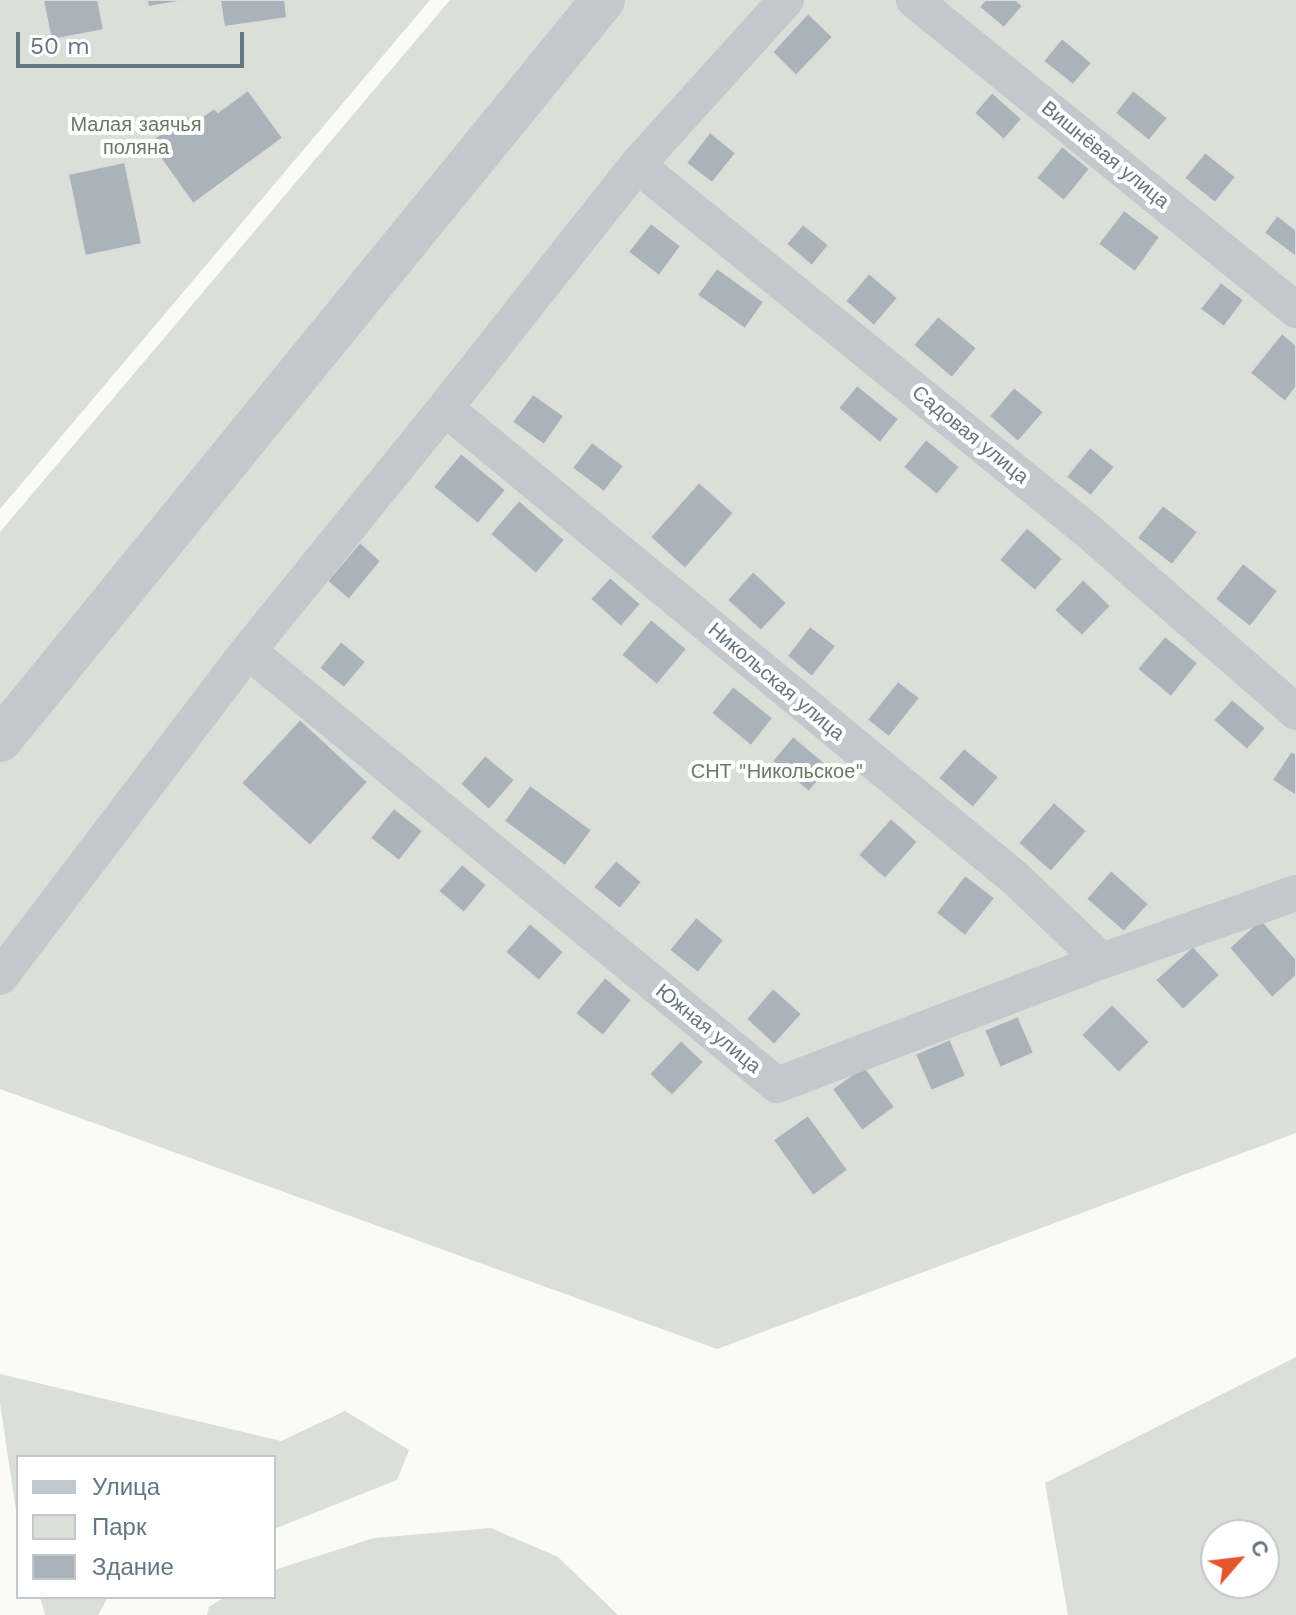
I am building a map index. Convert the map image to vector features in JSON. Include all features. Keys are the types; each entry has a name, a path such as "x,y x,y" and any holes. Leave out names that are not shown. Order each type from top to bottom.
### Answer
{"street":[{"path":"0,740 603,0"},
{"path":"0,977 248,651 637,165 786,0"},
{"name":"Вишнёвая улица","path":"914,0 1296,310"},
{"name":"Садовая улица","path":"637,165 1087,530 1296,712"},
{"name":"Никольская улица","path":"445,408 1015,878 1102,961"},
{"name":"Южная улица","path":"248,651 777,1085 1102,961 1296,893"}],"green space":[{"name":"Малая заячья поляна","path":"0,0 430,0 0,509"},
{"name":"СНТ \"Никольское\"","path":"450,0 1296,0 1296,1133 717,1349 0,1089 0,532"},
{"path":"1296,1357 1296,1615 1068,1615 1045,1483"},
{"path":"0,1374 281,1441 345,1411 409,1450 397,1480 276,1528 276,1455 16,1455 16,1511 0,1403"},
{"path":"491,1528 558,1557 618,1615 207,1615 209,1607 222,1599 276,1599 276,1569 374,1538"},
{"path":"41,1599 107,1599 98,1615 45,1615"}],"building":[{"path":"43,0 98,0 104,30 51,40"},
{"path":"147,0 190,0 148,7"},
{"path":"220,0 285,0 287,18 224,27"},
{"path":"985,0 1016,0 1023,6 1004,28 979,7"},
{"path":"808,13 833,37 796,76 772,52"},
{"path":"1062,38 1092,63 1073,85 1043,61"},
{"path":"248,90 283,138 193,204 149,142 187,115 193,123 214,108 218,112"},
{"path":"1133,90 1168,118 1149,141 1115,113"},
{"path":"992,92 1022,119 1004,140 974,113"},
{"path":"710,132 736,153 712,183 686,163"},
{"path":"1062,146 1090,169 1064,201 1036,178"},
{"path":"1205,152 1236,177 1215,203 1184,178"},
{"path":"125,162 142,244 85,256 68,174"},
{"path":"1124,210 1160,237 1135,272 1098,244"},
{"path":"1277,215 1296,230 1296,257 1264,233"},
{"path":"651,223 681,246 659,276 628,252"},
{"path":"803,224 829,245 812,266 786,244"},
{"path":"717,268 764,302 745,329 697,295"},
{"path":"869,273 898,298 874,326 845,301"},
{"path":"1221,282 1244,300 1224,327 1200,309"},
{"path":"938,316 977,348 952,378 913,345"},
{"path":"1282,333 1296,345 1296,387 1285,402 1250,373"},
{"path":"857,385 899,419 880,443 838,408"},
{"path":"1014,387 1044,412 1018,442 989,416"},
{"path":"533,394 564,416 544,445 512,422"},
{"path":"926,439 960,467 937,495 903,467"},
{"path":"592,442 624,466 604,492 572,468"},
{"path":"1090,447 1115,467 1091,496 1066,477"},
{"path":"461,453 506,490 478,524 433,487"},
{"path":"699,482 734,513 685,569 650,537"},
{"path":"519,500 565,540 536,574 490,534"},
{"path":"1163,505 1198,532 1172,565 1137,538"},
{"path":"1027,527 1063,559 1035,591 999,560"},
{"path":"360,542 381,561 349,600 327,581"},
{"path":"1243,563 1278,591 1250,627 1215,599"},
{"path":"753,571 787,603 761,631 727,600"},
{"path":"610,577 641,604 621,627 590,599"},
{"path":"1083,579 1111,606 1082,636 1054,610"},
{"path":"651,619 687,649 657,685 621,655"},
{"path":"810,626 836,646 812,677 787,656"},
{"path":"1165,636 1198,663 1171,697 1137,669"},
{"path":"341,641 366,662 344,688 319,668"},
{"path":"898,681 920,698 889,737 867,720"},
{"path":"733,686 773,718 751,746 711,713"},
{"path":"1232,699 1266,728 1247,750 1213,720"},
{"path":"300,719 368,782 310,846 241,783"},
{"path":"793,736 830,767 809,792 772,761"},
{"path":"964,748 999,777 973,808 938,778"},
{"path":"1291,751 1296,754 1296,796 1272,780"},
{"path":"485,755 515,780 489,810 460,784"},
{"path":"530,785 592,830 565,866 504,821"},
{"path":"1054,802 1087,831 1051,872 1018,843"},
{"path":"394,808 423,831 399,861 370,838"},
{"path":"891,818 918,842 885,879 858,855"},
{"path":"616,860 642,882 620,909 593,887"},
{"path":"462,864 487,885 464,913 438,891"},
{"path":"1111,870 1149,904 1124,932 1086,899"},
{"path":"965,875 995,898 965,936 936,913"},
{"path":"696,917 724,940 698,973 669,950"},
{"path":"1261,919 1296,959 1296,976 1272,998 1229,948"},
{"path":"530,923 564,952 539,981 505,952"},
{"path":"1193,946 1220,975 1183,1010 1155,980"},
{"path":"605,977 632,1000 603,1036 575,1013"},
{"path":"773,988 802,1014 774,1045 746,1019"},
{"path":"1112,1004 1150,1042 1119,1073 1081,1035"},
{"path":"1018,1016 1034,1053 1000,1068 984,1030"},
{"path":"950,1039 966,1076 931,1091 915,1054"},
{"path":"681,1040 704,1062 672,1096 649,1074"},
{"path":"864,1066 895,1107 862,1131 832,1089"},
{"path":"808,1115 848,1170 813,1196 773,1140"}]}
